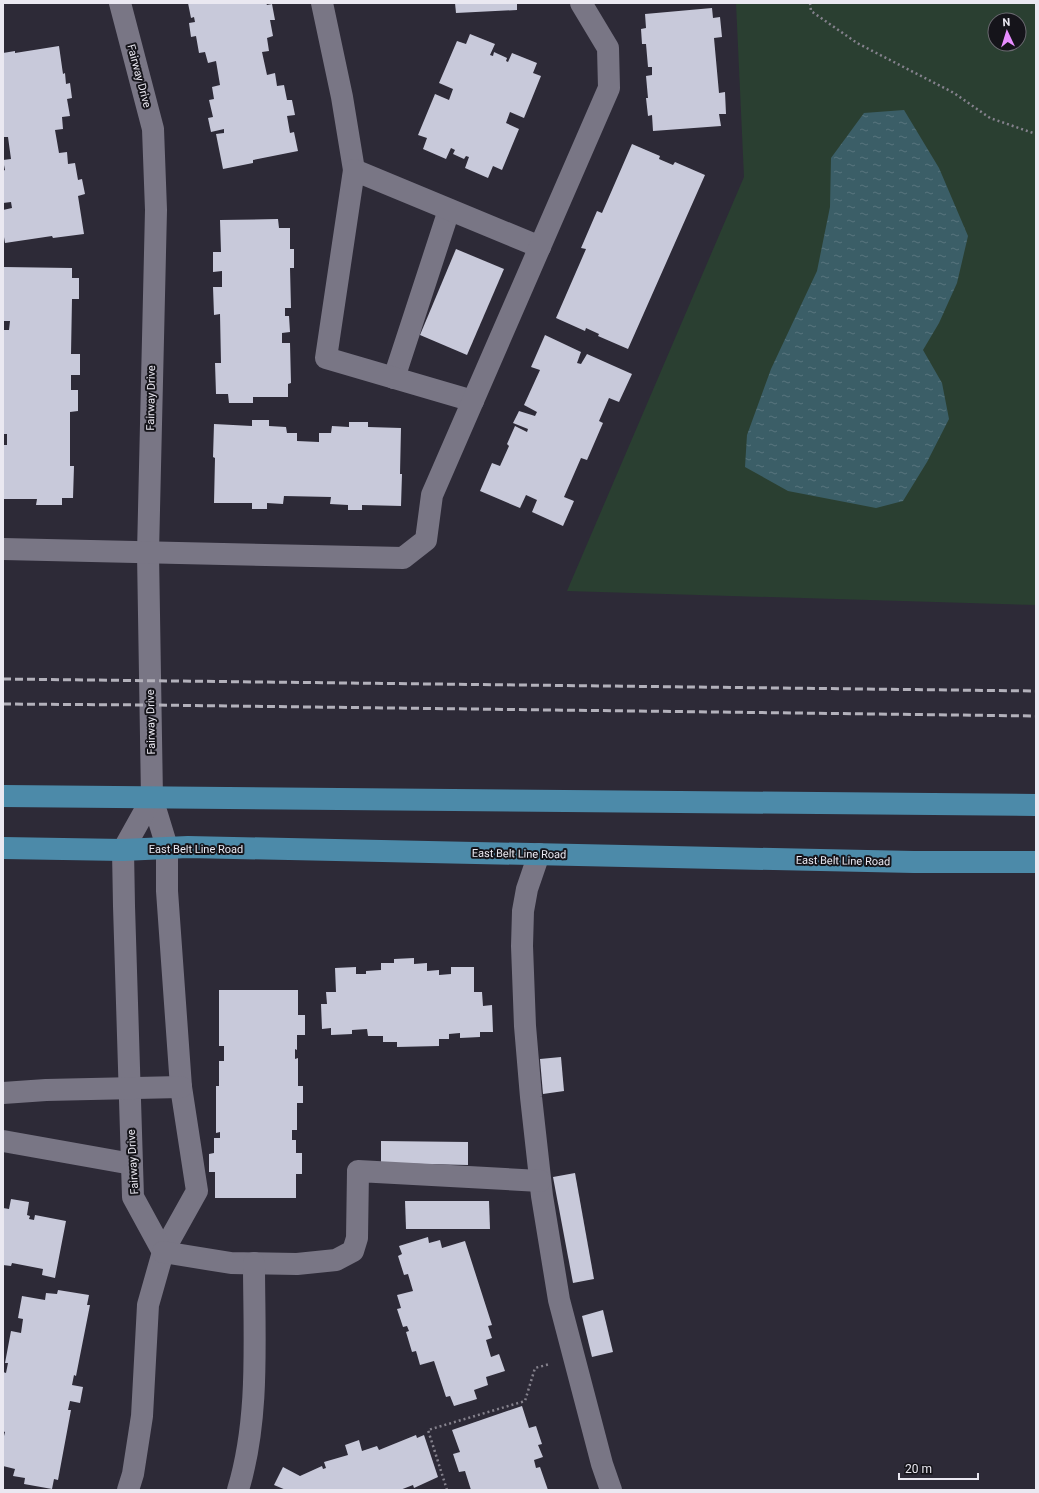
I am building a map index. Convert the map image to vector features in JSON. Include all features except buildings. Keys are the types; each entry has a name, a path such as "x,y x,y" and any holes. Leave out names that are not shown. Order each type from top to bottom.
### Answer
{"main road":[{"path":"3,796 1036,805"},
{"name":"East Belt Line Road","path":"3,848 123,850 167,848 914,862 1036,862"}],"street":[{"name":"Fairway Drive","path":"120,3 153,129 156,210 148,553 152,798 167,848 167,891 181,1087 197,1191 163,1252"},
{"path":"322,3 342,96 354,170 326,358 473,400"},
{"path":"3,549 403,558 426,540 432,495 609,88 608,48 581,3"},
{"path":"354,170 540,247"},
{"path":"394,378 449,210"},
{"path":"123,850 152,798"},
{"name":"Fairway Drive","path":"123,850 133,1197 163,1252"},
{"path":"539,854 526,889 523,911 522,946 526,1034 540,1181 559,1300 602,1464 611,1490"},
{"path":"3,1092 181,1087"},
{"path":"3,1140 132,1164"},
{"path":"128,1490 133,1474 142,1416 148,1305 163,1252 231,1263 297,1264 336,1260 353,1251 357,1238 358,1172 540,1181"},
{"path":"238,1490 244,1471 251,1427 254,1355 254,1263"}],"path":[{"path":"810,3 811,11 857,43 954,93 990,118 1036,134"},
{"path":"447,1490 428,1430 525,1401 535,1368 575,1358"}],"shaded area":[{"path":"736,3 1036,3 1036,605 567,591 744,177"}],"water":[{"path":"904,110 939,168 968,236 957,283 939,323 923,350 942,383 949,419 927,462 903,501 876,508 788,491 745,467 747,435 771,369 817,271 830,207 831,158 864,113"}],"railway":[{"path":"3,679 1036,691"},
{"path":"3,704 1036,716"}]}
